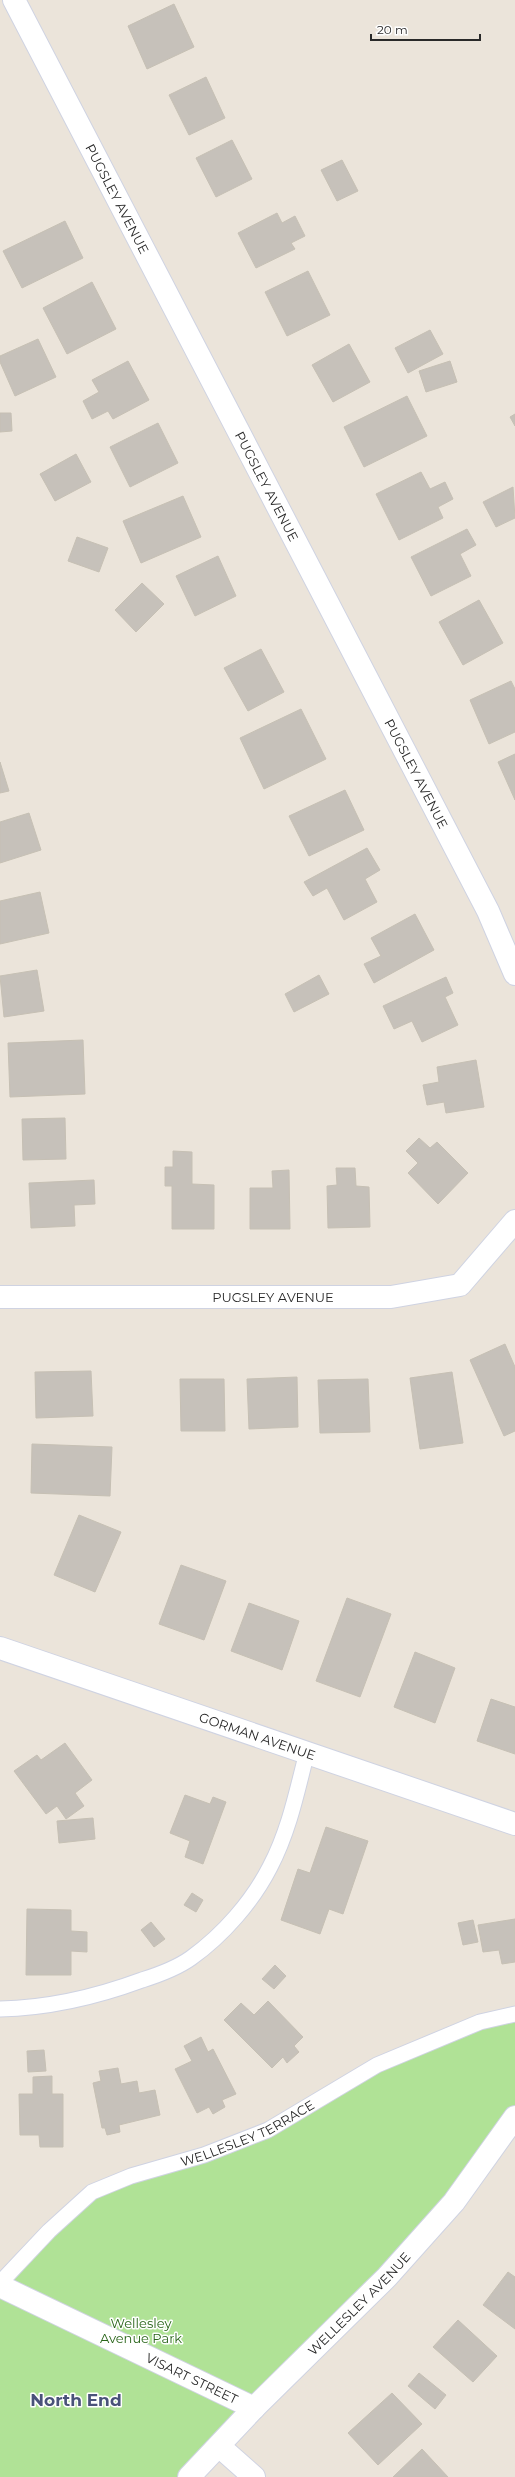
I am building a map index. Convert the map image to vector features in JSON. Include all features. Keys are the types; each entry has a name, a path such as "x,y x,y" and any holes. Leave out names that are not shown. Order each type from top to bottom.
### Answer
{"street":[{"name":"PUGSLEY AVENUE","path":"14,0 488,911 515,974"},
{"name":"PUGSLEY AVENUE","path":"0,1297 391,1297 460,1285 515,1221"},
{"name":"GORMAN AVENUE","path":"0,1648 515,1824"},
{"name":"WELLESLEY AVENUE","path":"189,2477 254,2408 392,2271 454,2202 515,2117"},
{"name":"VISART STREET","path":"0,2286 254,2408"},
{"path":"219,2446 254,2477"}],"lane":[{"path":"0,2009 65,2002 108,1992 157,1975 190,1959 216,1938 235,1918 270,1868 284,1834 307,1752"},
{"name":"WELLESLEY TERRACE","path":"0,2283 49,2231 92,2192 131,2176 204,2155 268,2130 377,2065 480,2022 515,2014"}],"green space":[{"name":"Wellesley Avenue Park","path":"515,2014 515,2117 454,2202 189,2477 0,2477 0,2283 92,2192 204,2155 377,2065"}],"building":[{"path":"174,4 194,47 147,69 128,26"},
{"path":"206,77 225,118 189,135 169,95"},
{"path":"232,140 252,179 216,197 196,158"},
{"path":"342,160 358,191 337,201 321,170"},
{"path":"277,213 282,223 295,216 305,236 291,243 295,249 256,268 238,233"},
{"path":"65,221 83,258 22,288 3,251"},
{"path":"308,271 330,315 287,336 265,292"},
{"path":"92,282 116,329 67,354 43,308"},
{"path":"430,330 443,354 408,373 395,348"},
{"path":"38,339 56,377 15,396 0,362 0,356"},
{"path":"349,344 370,382 333,402 312,365"},
{"path":"128,361 149,400 113,419 108,411 92,419 83,401 99,392 92,380"},
{"path":"450,361 457,382 426,392 419,371"},
{"path":"407,396 427,436 364,467 344,427"},
{"path":"0,413 11,413 12,431 0,432"},
{"path":"515,414 515,426 510,417"},
{"path":"158,423 178,463 130,487 110,447"},
{"path":"76,454 91,482 55,501 40,474"},
{"path":"421,472 430,489 445,482 453,499 438,507 443,518 399,540 376,494"},
{"path":"513,487 515,518 496,527 483,502"},
{"path":"183,496 201,537 141,563 123,521"},
{"path":"467,529 476,545 460,554 471,576 431,596 411,557"},
{"path":"77,537 108,548 99,572 68,561"},
{"path":"218,556 236,596 195,616 176,576"},
{"path":"142,583 164,604 136,632 115,610"},
{"path":"479,600 503,643 463,665 439,622"},
{"path":"261,649 284,692 248,711 224,668"},
{"path":"511,681 515,689 515,732 489,744 470,700"},
{"path":"301,709 326,759 264,789 240,738"},
{"path":"515,754 515,800 498,762"},
{"path":"0,762 9,791 0,793"},
{"path":"345,790 364,830 309,856 289,816"},
{"path":"29,813 41,850 0,863 0,822"},
{"path":"367,848 380,870 365,879 377,902 344,920 327,888 313,896 304,882"},
{"path":"40,892 49,933 0,944 0,901"},
{"path":"415,914 434,950 374,983 364,964 381,956 371,938"},
{"path":"37,970 44,1011 4,1017 0,976"},
{"path":"319,975 329,994 294,1012 285,994"},
{"path":"446,977 453,993 445,997 458,1025 422,1042 412,1021 394,1029 383,1006"},
{"path":"83,1040 85,1094 10,1097 8,1043"},
{"path":"476,1060 484,1107 446,1113 444,1102 427,1105 423,1085 439,1082 437,1067"},
{"path":"65,1118 66,1159 23,1160 22,1119"},
{"path":"419,1138 430,1148 437,1142 468,1173 438,1204 408,1173 418,1163 406,1151"},
{"path":"173,1151 192,1152 192,1184 214,1185 214,1229 172,1229 172,1186 165,1186 165,1167 173,1167"},
{"path":"336,1168 355,1168 356,1186 369,1187 370,1227 328,1228 327,1186 337,1185"},
{"path":"289,1170 290,1229 250,1229 250,1188 273,1188 272,1171"},
{"path":"94,1180 95,1204 74,1205 75,1226 31,1228 29,1183"},
{"path":"505,1344 515,1367 515,1431 504,1436 470,1360"},
{"path":"91,1371 93,1416 36,1418 35,1372"},
{"path":"452,1372 463,1443 420,1449 410,1378"},
{"path":"297,1377 298,1427 249,1429 247,1379"},
{"path":"180,1379 224,1379 225,1431 181,1431"},
{"path":"368,1379 370,1432 320,1433 318,1380"},
{"path":"32,1444 112,1447 110,1496 31,1493"},
{"path":"79,1515 121,1532 95,1592 54,1575"},
{"path":"181,1565 226,1581 204,1640 159,1624"},
{"path":"347,1598 391,1614 360,1697 316,1681"},
{"path":"249,1603 299,1621 282,1670 231,1651"},
{"path":"415,1652 455,1668 435,1723 394,1707"},
{"path":"491,1699 515,1707 515,1754 477,1741"},
{"path":"65,1743 92,1780 75,1793 84,1806 66,1819 57,1806 46,1814 14,1771 37,1755 41,1760"},
{"path":"185,1795 210,1804 213,1797 226,1802 203,1864 185,1857 190,1841 170,1833"},
{"path":"93,1818 95,1839 59,1843 57,1821"},
{"path":"326,1827 368,1841 343,1914 329,1909 320,1934 281,1920 298,1869 310,1873"},
{"path":"192,1893 203,1900 196,1912 184,1905"},
{"path":"27,1909 71,1910 71,1931 87,1932 87,1952 71,1951 71,1975 26,1975"},
{"path":"515,1919 515,1962 502,1964 499,1950 483,1952 478,1925"},
{"path":"473,1920 478,1942 463,1945 458,1923"},
{"path":"151,1922 165,1939 154,1947 141,1930"},
{"path":"275,1965 286,1976 274,1989 262,1979"},
{"path":"268,2001 303,2037 294,2046 299,2052 287,2063 283,2057 272,2068 224,2020 241,2003 254,2015"},
{"path":"201,2037 208,2052 213,2049 236,2094 222,2100 225,2107 213,2114 209,2107 197,2113 175,2069 192,2061 184,2046"},
{"path":"44,2050 46,2071 28,2072 27,2051"},
{"path":"118,2068 121,2084 137,2081 139,2093 155,2090 160,2115 119,2125 120,2132 107,2135 105,2128 102,2128 93,2083 101,2081 99,2071"},
{"path":"52,2076 52,2094 63,2094 63,2147 40,2147 39,2135 20,2135 19,2094 33,2094 33,2077"},
{"path":"508,2272 515,2277 515,2329 483,2305"},
{"path":"458,2320 497,2356 473,2382 433,2347"},
{"path":"419,2373 446,2395 435,2409 408,2386"},
{"path":"392,2393 422,2424 378,2465 348,2433"},
{"path":"422,2449 448,2477 393,2477"}],"district":[{"name":"North End","path":"76,2400"}]}
